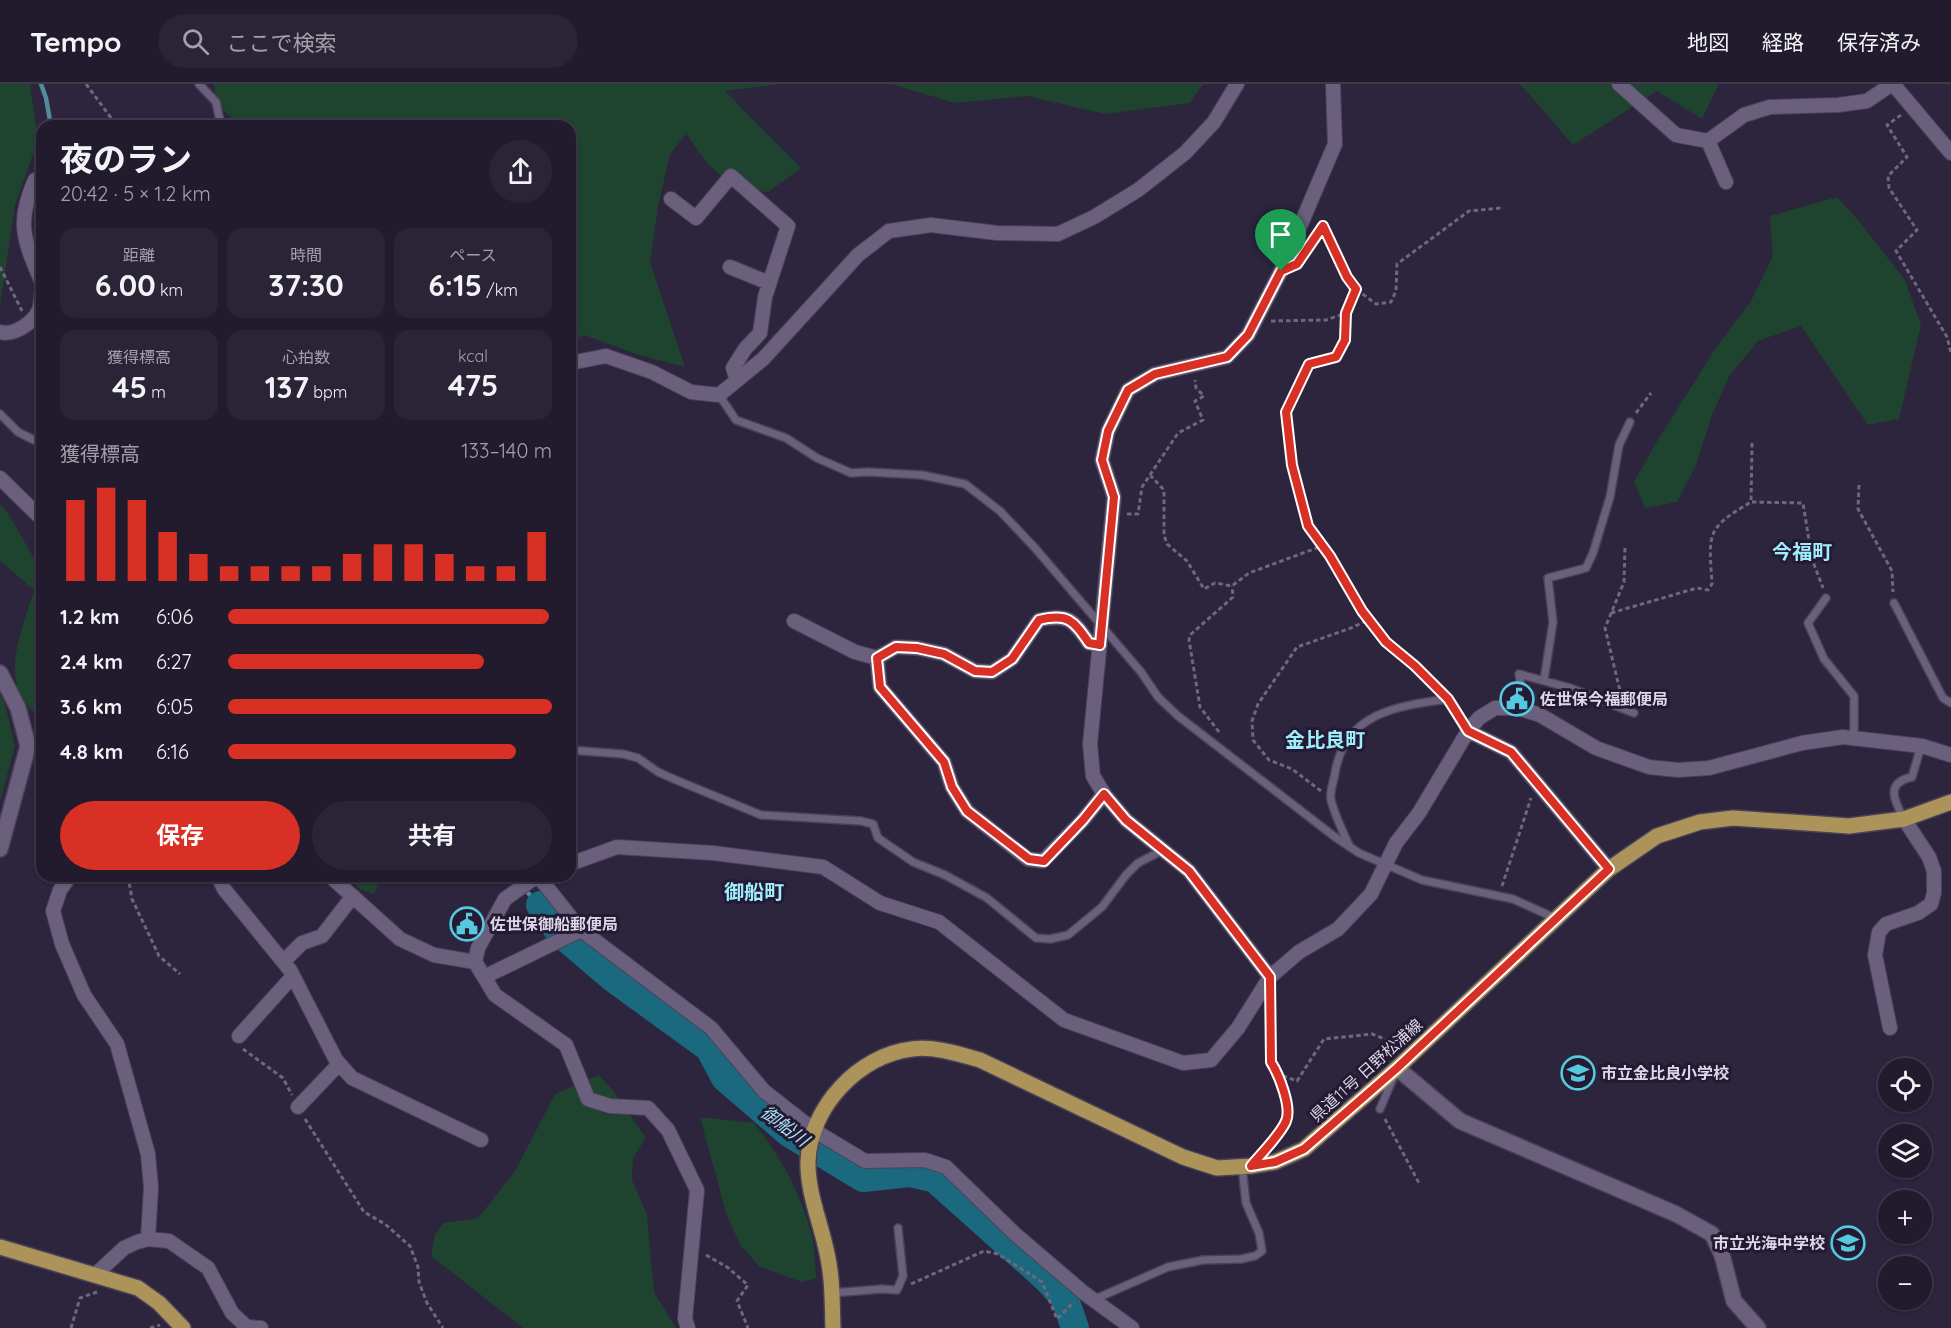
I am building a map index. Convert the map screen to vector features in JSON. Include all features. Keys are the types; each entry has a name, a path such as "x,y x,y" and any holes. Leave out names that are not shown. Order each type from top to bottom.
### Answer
{"main road":[{"name":"県道11号 日野松浦線","path":"833,1328 830,1264 808,1174 808,1158 814,1132 822,1113 849,1077 879,1058 913,1048 947,1051 980,1060 1183,1157 1217,1167 1246,1167 1275,1162 1304,1149 1416,1051 1609,869 1657,836 1700,822 1733,818 1849,826 1904,819 1951,802"},
{"path":"0,1247 138,1288 159,1303 183,1328"}],"street":[{"path":"576,362 606,356 652,372 691,392 719,395 763,359 858,255 889,231 931,225 997,233 1058,234 1094,217 1138,190 1185,153 1214,122 1237,84"},
{"path":"1270,977 1189,871 1126,820 1104,794 1093,776 1090,744 1114,497 1102,460 1108,431 1128,390 1155,374 1227,357 1248,335 1281,271 1335,144 1333,84"},
{"path":"1619,84 1676,135 1708,141 1744,115 1770,107 1838,105 1867,101 1892,84 1951,153"},
{"path":"1708,141 1725,182"},
{"path":"671,198 696,218 731,177 788,226 765,297 760,333 745,349 733,368 737,380"},
{"path":"36,180 28,196 23,217 25,241 36,268"},
{"path":"730,267 769,283"},
{"path":"0,332 7,334 16,332 36,313"},
{"path":"0,478 36,513"},
{"path":"794,621 855,652 877,658 896,647 917,648 944,654 975,671 992,672 1012,659 1039,620 1058,616 1076,623 1089,643 1100,645"},
{"path":"877,658 880,687 944,762 952,787 967,811 1029,859 1044,861 1104,794"},
{"path":"0,674 18,708 28,746 0,849"},
{"path":"576,862 617,847 713,853 823,867 880,903 939,922 1064,1020 1183,1063 1211,1060 1238,1028 1270,977 1299,952 1338,929 1371,894 1396,843 1419,813 1468,731 1479,718 1495,708 1518,708 1540,715 1596,748 1649,767 1678,771 1709,768 1802,743 1843,737 1922,746 1951,755"},
{"path":"1468,731 1511,752 1609,869"},
{"path":"1890,1028 1875,955 1879,932 1886,924 1918,913 1931,904 1934,893 1934,871 1929,857 1904,819"},
{"path":"66,882 60,890 53,911 62,944 84,995 117,1044 148,1154 151,1187 148,1239"},
{"path":"221,882 224,889 284,961 339,1064 352,1078 481,1140"},
{"path":"337,882 400,939 434,955 475,962"},
{"path":"529,882 505,899 478,948 475,962 495,995 566,1045 588,1099 610,1106 648,1108 668,1130 697,1190 685,1319 688,1328"},
{"path":"542,882 580,930 711,1028 764,1091 814,1132 865,1161 925,1160 946,1167 1015,1234 1088,1297 1132,1328"},
{"path":"284,961 302,943 322,936 353,897"},
{"path":"484,978 580,930"},
{"path":"239,1036 293,976"},
{"path":"298,1107 339,1064"},
{"path":"1397,1068 1460,1122 1676,1214 1712,1234 1722,1255 1734,1300 1758,1328"},
{"path":"96,1274 124,1248 148,1239 169,1241 208,1268 232,1312 247,1327 261,1328"}],"lane":[{"path":"199,84 216,102 220,120"},
{"path":"1281,271 1297,264 1323,226"},
{"path":"719,395 736,420 786,438 817,458 851,473 922,475 965,484 1000,511 1102,625 1141,672 1158,698 1178,716 1350,847 1422,880 1513,899 1557,919"},
{"path":"0,414 18,432 36,441"},
{"path":"1544,680 1553,621 1548,578 1586,568 1593,553 1610,497 1619,445 1630,422"},
{"path":"1826,597 1808,623 1824,659 1854,696 1854,738"},
{"path":"1894,603 1943,698 1951,703"},
{"path":"1518,708 1522,690 1519,674 1544,680 1634,713"},
{"path":"1350,847 1330,797 1338,758 1348,738 1362,724 1373,716 1424,702 1448,699 1468,731"},
{"path":"1904,819 1893,798 1894,791 1903,779 1912,777 1922,746"},
{"path":"576,750 623,754 638,758 658,772 761,814 861,821 873,824 879,838 904,856 913,862 945,874 987,898 1036,938 1050,939 1068,935 1102,907 1138,863 1163,850"},
{"path":"1380,1109 1397,1068"},
{"path":"1088,1297 1168,1267 1203,1260 1255,1257 1262,1251 1259,1233 1246,1203 1246,1167"},
{"path":"831,1293 897,1290 903,1276 898,1228"}],"path":[{"path":"86,84 113,120"},
{"path":"1913,107 1887,125 1907,157 1888,176 1889,188 1917,230 1896,251 1947,336 1951,353"},
{"path":"1323,226 1347,277 1356,289 1376,304 1390,302 1396,291 1397,264 1470,211 1501,208"},
{"path":"0,267 27,322"},
{"path":"1356,289 1346,313 1345,340 1336,357 1309,364 1286,412 1292,465 1308,526 1368,619 1386,642 1415,666 1448,699"},
{"path":"1255,321 1326,320 1346,313"},
{"path":"1124,514 1138,514 1142,487 1178,433 1203,420 1195,401 1204,396 1196,388 1195,379 1203,375"},
{"path":"1630,422 1651,393"},
{"path":"1751,502 1752,443"},
{"path":"1150,475 1164,490 1164,535 1167,544 1187,561 1204,589 1215,583 1232,586 1249,573 1323,546"},
{"path":"1859,485 1858,508 1892,571 1894,603"},
{"path":"1611,613 1697,588 1708,590 1712,584 1709,543 1713,533 1724,518 1751,502 1803,503 1812,559 1826,597"},
{"path":"1625,548 1624,582 1605,628 1620,691 1637,708 1634,713"},
{"path":"1225,739 1200,707 1189,640 1190,635 1233,597 1232,586"},
{"path":"1330,797 1292,769 1269,760 1252,740 1252,721 1258,704 1297,646 1351,628 1368,619"},
{"path":"1498,896 1536,782"},
{"path":"129,882 132,899 159,956 180,974"},
{"path":"1246,1167 1286,1122 1289,1111 1278,1074 1271,1062 1270,977"},
{"path":"1278,1074 1297,1081 1324,1039 1372,1034 1416,1051"},
{"path":"239,1036 241,1047 283,1078 298,1107 364,1212 385,1224 410,1246 427,1304 443,1328"},
{"path":"1380,1109 1420,1185"},
{"path":"692,1246 727,1267 748,1285 737,1301 748,1328"},
{"path":"901,1282 911,1284 984,1251 998,1254 1042,1282 1057,1318 1088,1297"},
{"path":"71,1328 80,1298 95,1293 112,1279"}],"green space":[{"path":"0,84 30,84 36,126 36,146 15,205 0,306"},
{"path":"214,84 780,84 725,91 801,168 768,192 734,188 707,163 686,134 670,154 658,207 650,262 685,367 639,355 584,335 576,339 576,120 233,120 216,102"},
{"path":"891,84 1203,84 1190,103 1105,114 1027,96 955,103"},
{"path":"1520,84 1719,84 1702,119 1657,91 1573,145"},
{"path":"1837,197 1859,221 1905,280 1921,325 1899,419 1868,425 1801,326 1758,341 1730,375 1712,415 1696,465 1677,502 1645,508 1634,482 1715,349 1751,301 1773,256 1770,216"},
{"path":"0,504 8,513 36,562 36,714 25,702 17,687 15,674 15,660 21,630 34,590 0,561"},
{"path":"0,694 5,704 15,746 0,802"},
{"path":"352,882 379,882 374,894 360,889"},
{"path":"599,1075 612,1089 646,1138 633,1158 632,1180 647,1215 654,1292 676,1328 523,1328 431,1256 435,1234 444,1223 478,1218 515,1171 555,1094"},
{"path":"700,1117 754,1123 763,1135 781,1161 801,1203 812,1237 816,1278 802,1282 760,1267 740,1245 726,1213"}],"waterway":[{"name":"御船川","path":"41,84 50,120"},
{"name":"御船川","path":"517,882 540,905"},
{"name":"御船川","path":"540,905 560,933 614,979 709,1048 725,1078 789,1133 863,1178 910,1173 935,1179 1047,1279 1065,1299 1075,1328"}],"place":[{"name":"佐世保今福郵便局","path":"1517,699"},
{"name":"佐世保御船郵便局","path":"467,924"},
{"name":"市立金比良小学校","path":"1578,1073"},
{"name":"市立光海中学校","path":"1848,1243"}],"district":[{"name":"今福町","path":"1802,551"},
{"name":"金比良町","path":"1325,739"},
{"name":"御船町","path":"754,891"}],"route":[{"path":"1323,226 1347,277 1356,289 1346,313 1345,340 1336,357 1309,364 1286,412 1292,465 1308,526 1330,556 1362,611 1386,642 1415,666 1448,699 1468,731 1511,752 1609,869 1397,1068 1304,1149 1275,1162 1251,1166 1286,1122 1289,1111 1278,1074 1271,1062 1270,977 1189,871 1126,820 1104,794 1044,861 1029,859 967,811 952,787 944,762 880,687 877,658 896,647 917,648 944,654 975,671 992,672 1012,659 1039,620 1058,616 1076,623 1089,643 1100,645 1114,497 1102,460 1108,431 1128,390 1155,374 1227,357 1248,335 1281,271 1297,264 1323,226"}]}
